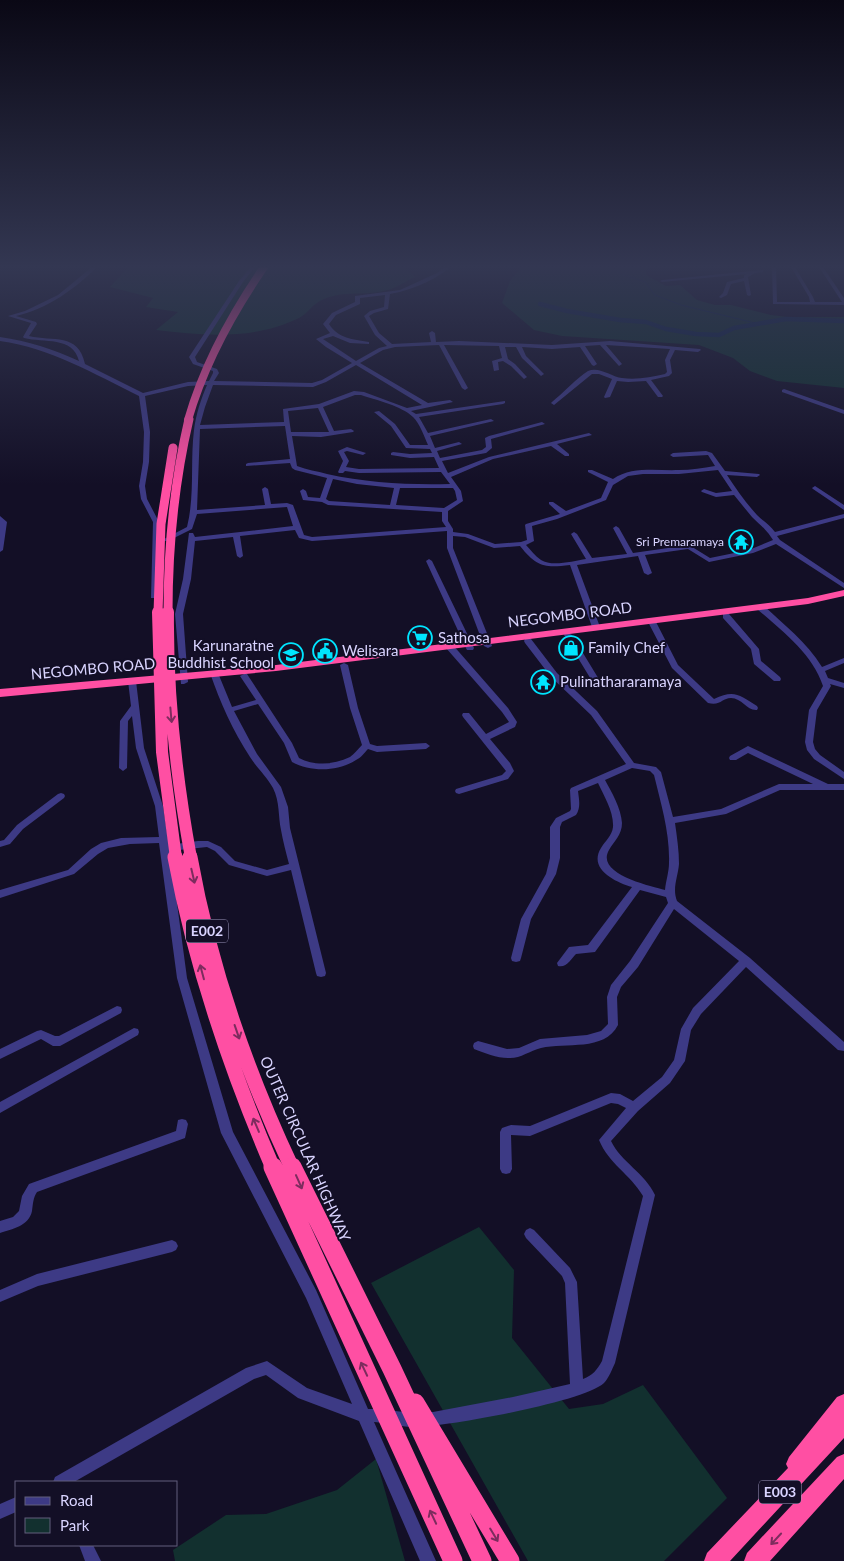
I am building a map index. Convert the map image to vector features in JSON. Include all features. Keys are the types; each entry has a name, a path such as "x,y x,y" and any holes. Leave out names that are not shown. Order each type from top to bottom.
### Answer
{"highway":[{"name":"E002","path":"212,340 200,363 183,408 169,465 163,506 157,612 158,694 163,772 171,831 187,916 208,993 243,1094 298,1225 453,1561"},
{"name":"OUTER CIRCULAR HIGHWAY","path":"217,340 198,385 178,463 172,513 167,611 169,692 176,775 191,870 217,971 255,1084 314,1217 379,1343 482,1561"},
{"name":"NEGOMBO ROAD","path":"215,676 244,676 276,670 469,646 596,627 726,616 844,593"},
{"name":"NEGOMBO ROAD","path":"487,643 528,641 652,623 844,599"},
{"name":"NEGOMBO ROAD","path":"0,698 276,670 344,665 451,648"},
{"name":"NEGOMBO ROAD","path":"0,693 132,684 154,679 183,679"},
{"path":"379,1343 510,1561"},
{"path":"738,1536 844,1404"},
{"name":"E003","path":"715,1561 844,1422"},
{"name":"E003","path":"755,1561 844,1464"},
{"path":"796,1517 844,1473"}],"street":[{"path":"4,340 41,348 82,364 142,395 188,384 313,385 390,346 437,343 519,347 602,344 698,350"},
{"path":"47,340 73,345 82,355 82,364"},
{"path":"183,679 179,614 187,579 192,540 190,528 195,512 197,427 215,370 195,363 192,357 204,340"},
{"path":"319,340 428,405"},
{"path":"345,340 367,343"},
{"path":"384,340 390,346"},
{"path":"435,340 465,388"},
{"path":"602,344 619,364"},
{"path":"502,346 504,360"},
{"path":"582,346 594,364"},
{"path":"519,347 524,357 541,374"},
{"path":"554,403 591,372 600,371 615,379 626,381 648,379 669,374 666,363 673,348"},
{"path":"496,370 495,361 504,360 513,365 524,377"},
{"path":"608,397 615,379"},
{"path":"648,379 660,396"},
{"path":"784,392 844,412"},
{"path":"303,491 305,499 323,500 328,503 445,510 460,501 458,491 445,473 427,435 415,416 407,410 358,393 320,406 286,410 294,466 333,478 397,487 454,486"},
{"path":"142,395 147,432 146,462 142,486 144,499 156,522 154,544 154,679"},
{"path":"407,410 450,402"},
{"path":"415,416 503,402"},
{"path":"320,406 332,433"},
{"path":"377,412 393,424 408,447 435,453 459,444"},
{"path":"427,435 491,421"},
{"path":"197,427 288,424"},
{"path":"393,454 410,456 435,453 484,452 489,448 488,440 491,437 542,424"},
{"path":"290,434 351,431"},
{"path":"344,469 445,473 491,458 589,435"},
{"path":"553,444 567,455"},
{"path":"323,500 333,478 344,469 346,461 341,451 347,449 363,453"},
{"path":"672,455 708,453 736,493 755,516 769,528 777,541 844,586"},
{"path":"248,465 293,461"},
{"path":"195,512 290,505 301,537 312,539 450,531 494,546 522,544 531,541 528,525 550,520 604,499 610,484 644,471 721,470 757,476"},
{"path":"590,471 613,482"},
{"path":"394,506 397,487"},
{"path":"815,488 844,508"},
{"path":"266,490 268,506"},
{"path":"704,491 716,495 736,493"},
{"path":"551,503 565,514"},
{"path":"445,510 446,521 450,531 450,548 487,643"},
{"path":"772,535 844,516"},
{"path":"0,518 4,522 0,550"},
{"path":"154,544 182,534 190,528"},
{"path":"192,540 297,528"},
{"path":"616,528 630,555"},
{"path":"574,534 589,559"},
{"path":"236,535 240,556"},
{"path":"522,544 540,564 544,565 573,563 589,559 689,547 709,560 751,552 777,541"},
{"path":"641,554 648,573"},
{"path":"429,561 469,646"},
{"path":"573,563 596,627"},
{"path":"762,609 799,645 821,670 826,680 827,686 824,694 810,718 809,742 811,750 817,757 844,776"},
{"path":"726,616 755,649 757,662 777,679"},
{"path":"652,623 675,666 710,701 714,702 728,695 734,695 754,708"},
{"path":"568,635 596,680"},
{"path":"528,641 554,675 594,713 631,765"},
{"path":"451,648 505,710 513,722 512,725 485,738"},
{"path":"821,670 844,660"},
{"path":"344,665 354,708 366,746"},
{"path":"215,676 259,766 276,786 285,814 285,828 321,973"},
{"path":"244,676 288,743 295,760 303,764 322,767 338,764 354,758 366,746"},
{"path":"826,680 844,686"},
{"path":"132,684 143,760 155,788 159,806 182,978 228,1133 312,1294 428,1561"},
{"path":"230,710 260,701"},
{"path":"123,768 124,721 134,708"},
{"path":"459,791 505,777 510,772 466,715"},
{"path":"124,733 138,733"},
{"path":"366,746 377,749 426,746"},
{"path":"732,758 748,749 830,788"},
{"path":"478,1046 507,1054 520,1052 540,1044 604,1036 613,1025 612,997 616,985 634,964 671,899 674,862 670,821 658,774 652,769 631,765 574,790 575,809 572,813 559,820 555,827 554,858 551,874 526,918 516,958"},
{"path":"600,778 616,816 618,830 602,855 602,864 609,872 622,880 671,899 842,1047"},
{"path":"670,821 723,812 780,788 844,788"},
{"path":"0,844 7,842 20,827 61,796"},
{"path":"0,894 71,872 80,867 100,848 111,844 138,840 165,845 208,844 218,849 232,864 267,874 294,866"},
{"path":"562,963 572,950 591,949 638,886"},
{"path":"62,1481 251,1374 267,1368 303,1393 366,1416 376,1414 416,1420 447,1418 577,1389 597,1380 608,1363 650,1195 644,1183 607,1149 605,1140 634,1107 666,1080 679,1061 686,1029 697,1011 746,962"},
{"path":"0,1054 41,1034 53,1041 60,1041 117,1010"},
{"path":"0,1108 134,1032"},
{"path":"506,1169 506,1132 511,1130 530,1130 611,1098 620,1099 634,1107"},
{"path":"0,1227 17,1221 25,1214 28,1196 33,1188 180,1134 182,1124"},
{"path":"530,1234 566,1272 572,1282 577,1389"},
{"path":"0,1296 37,1280 172,1246"},
{"path":"0,1512 15,1504"},
{"path":"86,1546 93,1561"}],"green space":[{"path":"621,340 844,340 844,388 777,381 750,371 733,358 699,345"},
{"path":"479,1227 514,1270 512,1338 569,1409 603,1404 643,1385 727,1498 664,1561 528,1561 371,1283"},
{"path":"376,1459 405,1561 175,1561 173,1550 226,1515 266,1514 337,1490"}],"place":[{"name":"Sri Premaramaya","path":"741,542"},
{"name":"Sathosa","path":"420,638"},
{"name":"Family Chef","path":"571,648"},
{"name":"Welisara","path":"325,651"},
{"name":"Karunaratne Buddhist School","path":"291,655"},
{"name":"Pulinathararamaya","path":"543,682"}]}
